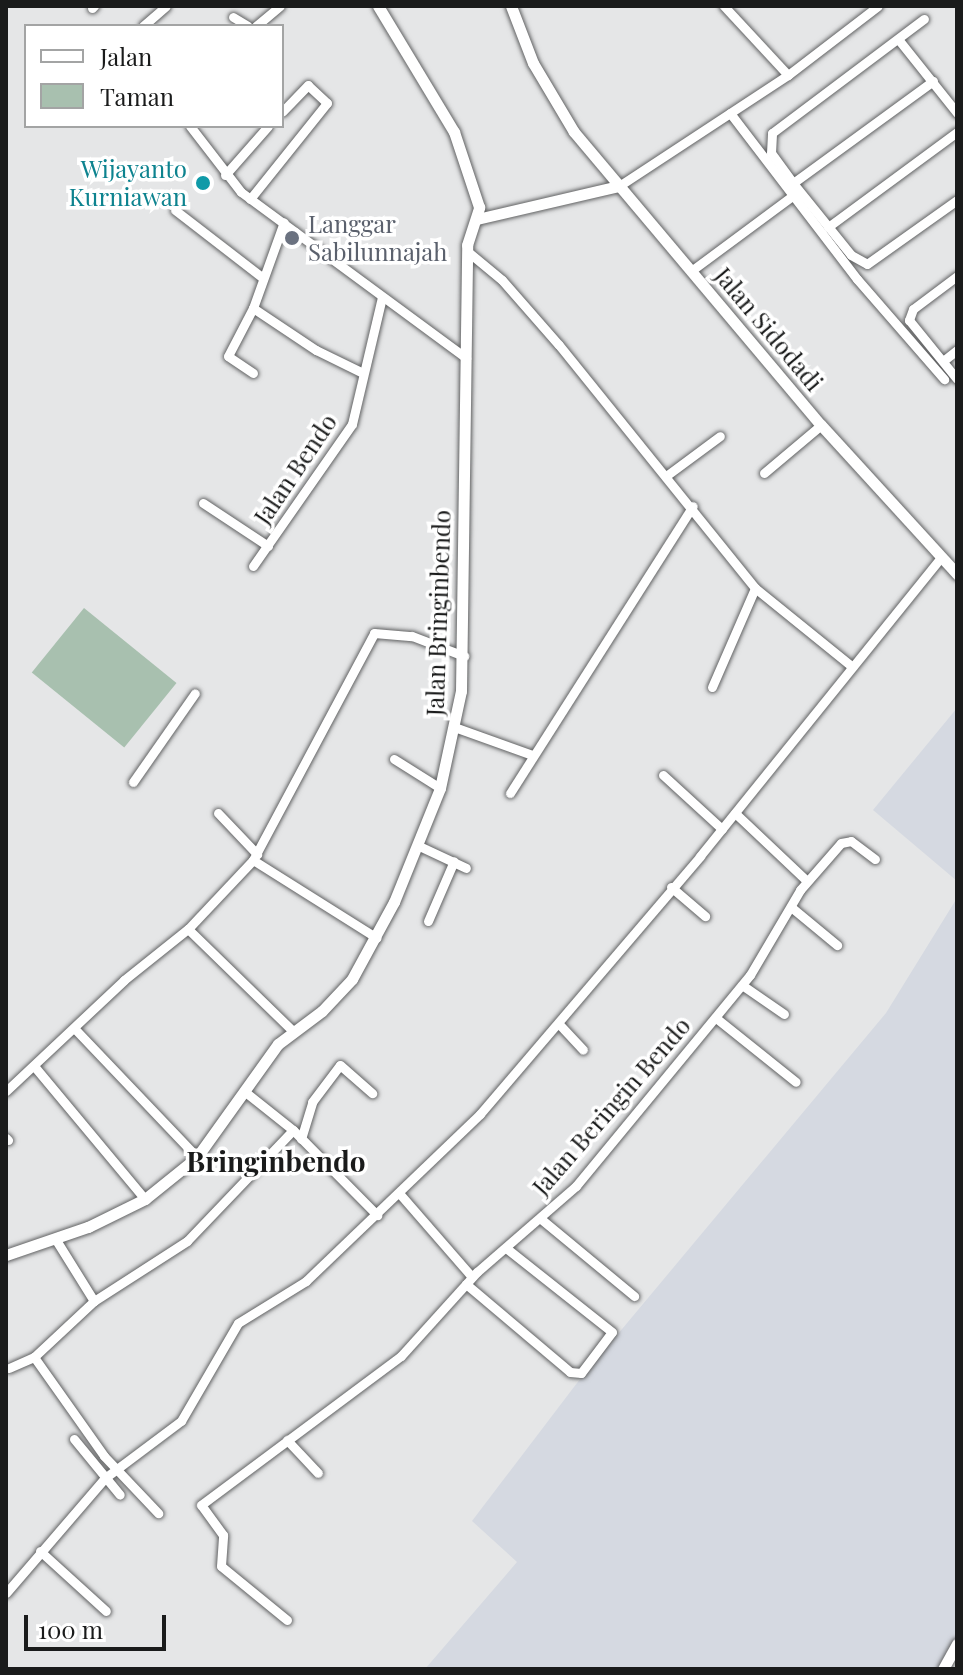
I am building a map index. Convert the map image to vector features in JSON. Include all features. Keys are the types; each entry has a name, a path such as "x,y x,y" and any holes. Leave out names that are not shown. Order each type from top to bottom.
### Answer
{"street":[{"path":"145,24 166,6"},
{"path":"258,24 280,6"},
{"path":"378,6 465,154 479,207 477,219 619,186 788,75 878,6"},
{"name":"Jalan Sidodadi","path":"511,6 554,103 619,186 821,425 940,559"},
{"path":"724,6 788,75"},
{"path":"233,17 245,24"},
{"path":"924,19 772,133 771,153 851,255 872,263 957,200"},
{"path":"898,39 956,109"},
{"path":"793,183 933,81"},
{"path":"250,199 327,103 308,85 284,110"},
{"path":"730,113 791,197 944,379"},
{"path":"191,128 225,175 250,199 466,358"},
{"path":"225,175 266,128"},
{"path":"828,227 957,132"},
{"path":"691,271 791,197"},
{"path":"175,210 263,278"},
{"name":"Jalan Bringinbendo","path":"6,1255 56,1240 145,1199 197,1157 263,1061 339,995 377,938 440,788 457,728 464,656 467,251 470,231 477,219"},
{"path":"253,373 228,356 253,308 284,222"},
{"path":"467,251 502,280 693,506 755,588 850,665"},
{"path":"957,276 909,315 911,325 957,379"},
{"name":"Jalan Bendo","path":"253,566 352,424 382,297"},
{"path":"253,308 363,373"},
{"path":"943,361 957,350"},
{"path":"764,473 821,425"},
{"path":"666,476 720,436"},
{"path":"203,503 268,546"},
{"path":"510,793 693,506"},
{"path":"6,1593 104,1478 181,1421 238,1323 306,1281 480,1114 722,829 850,665 940,559 957,574"},
{"path":"712,687 755,588"},
{"path":"6,1091 188,929 255,857 374,633 412,636 464,656"},
{"path":"133,782 195,693"},
{"path":"457,728 532,755"},
{"path":"394,759 440,788"},
{"path":"663,775 722,829"},
{"path":"218,813 255,857 377,938"},
{"path":"735,813 807,881"},
{"name":"Jalan Beringin Bendo","path":"287,1620 221,1566 223,1535 200,1508 401,1356 469,1281 541,1219 597,1162 742,985 807,881 846,841 875,859"},
{"path":"417,845 466,868"},
{"path":"428,921 454,861"},
{"path":"671,887 705,916"},
{"path":"791,907 837,945"},
{"path":"188,929 294,1032"},
{"path":"742,985 784,1014"},
{"path":"716,1018 796,1082"},
{"path":"559,1024 583,1050"},
{"path":"74,1028 197,1157"},
{"path":"301,1139 312,1102 340,1065 372,1093"},
{"path":"34,1066 145,1199"},
{"path":"244,1091 293,1130 377,1215"},
{"path":"9,1368 34,1357 94,1301 187,1241 293,1130"},
{"path":"399,1193 469,1281 570,1372 581,1373 612,1332 506,1248"},
{"path":"541,1219 634,1296"},
{"path":"56,1240 94,1301"},
{"path":"34,1357 115,1469 158,1513"},
{"path":"74,1439 120,1495"},
{"path":"287,1440 318,1473"},
{"path":"40,1551 106,1611"},
{"path":"943,1669 957,1644"}],"shaded area":[{"path":"957,708 957,881 873,810"},
{"path":"957,898 957,1640 943,1669 425,1669 517,1562 472,1521 577,1383 886,1013"}],"green space":[{"path":"84,608 176,683 124,747 32,673"}],"place":[{"name":"Wijayanto Kurniawan","path":"203,183"},
{"name":"Langgar Sabilunnajah","path":"292,238"}],"district":[{"name":"Bringinbendo","path":"276,1161"}]}
